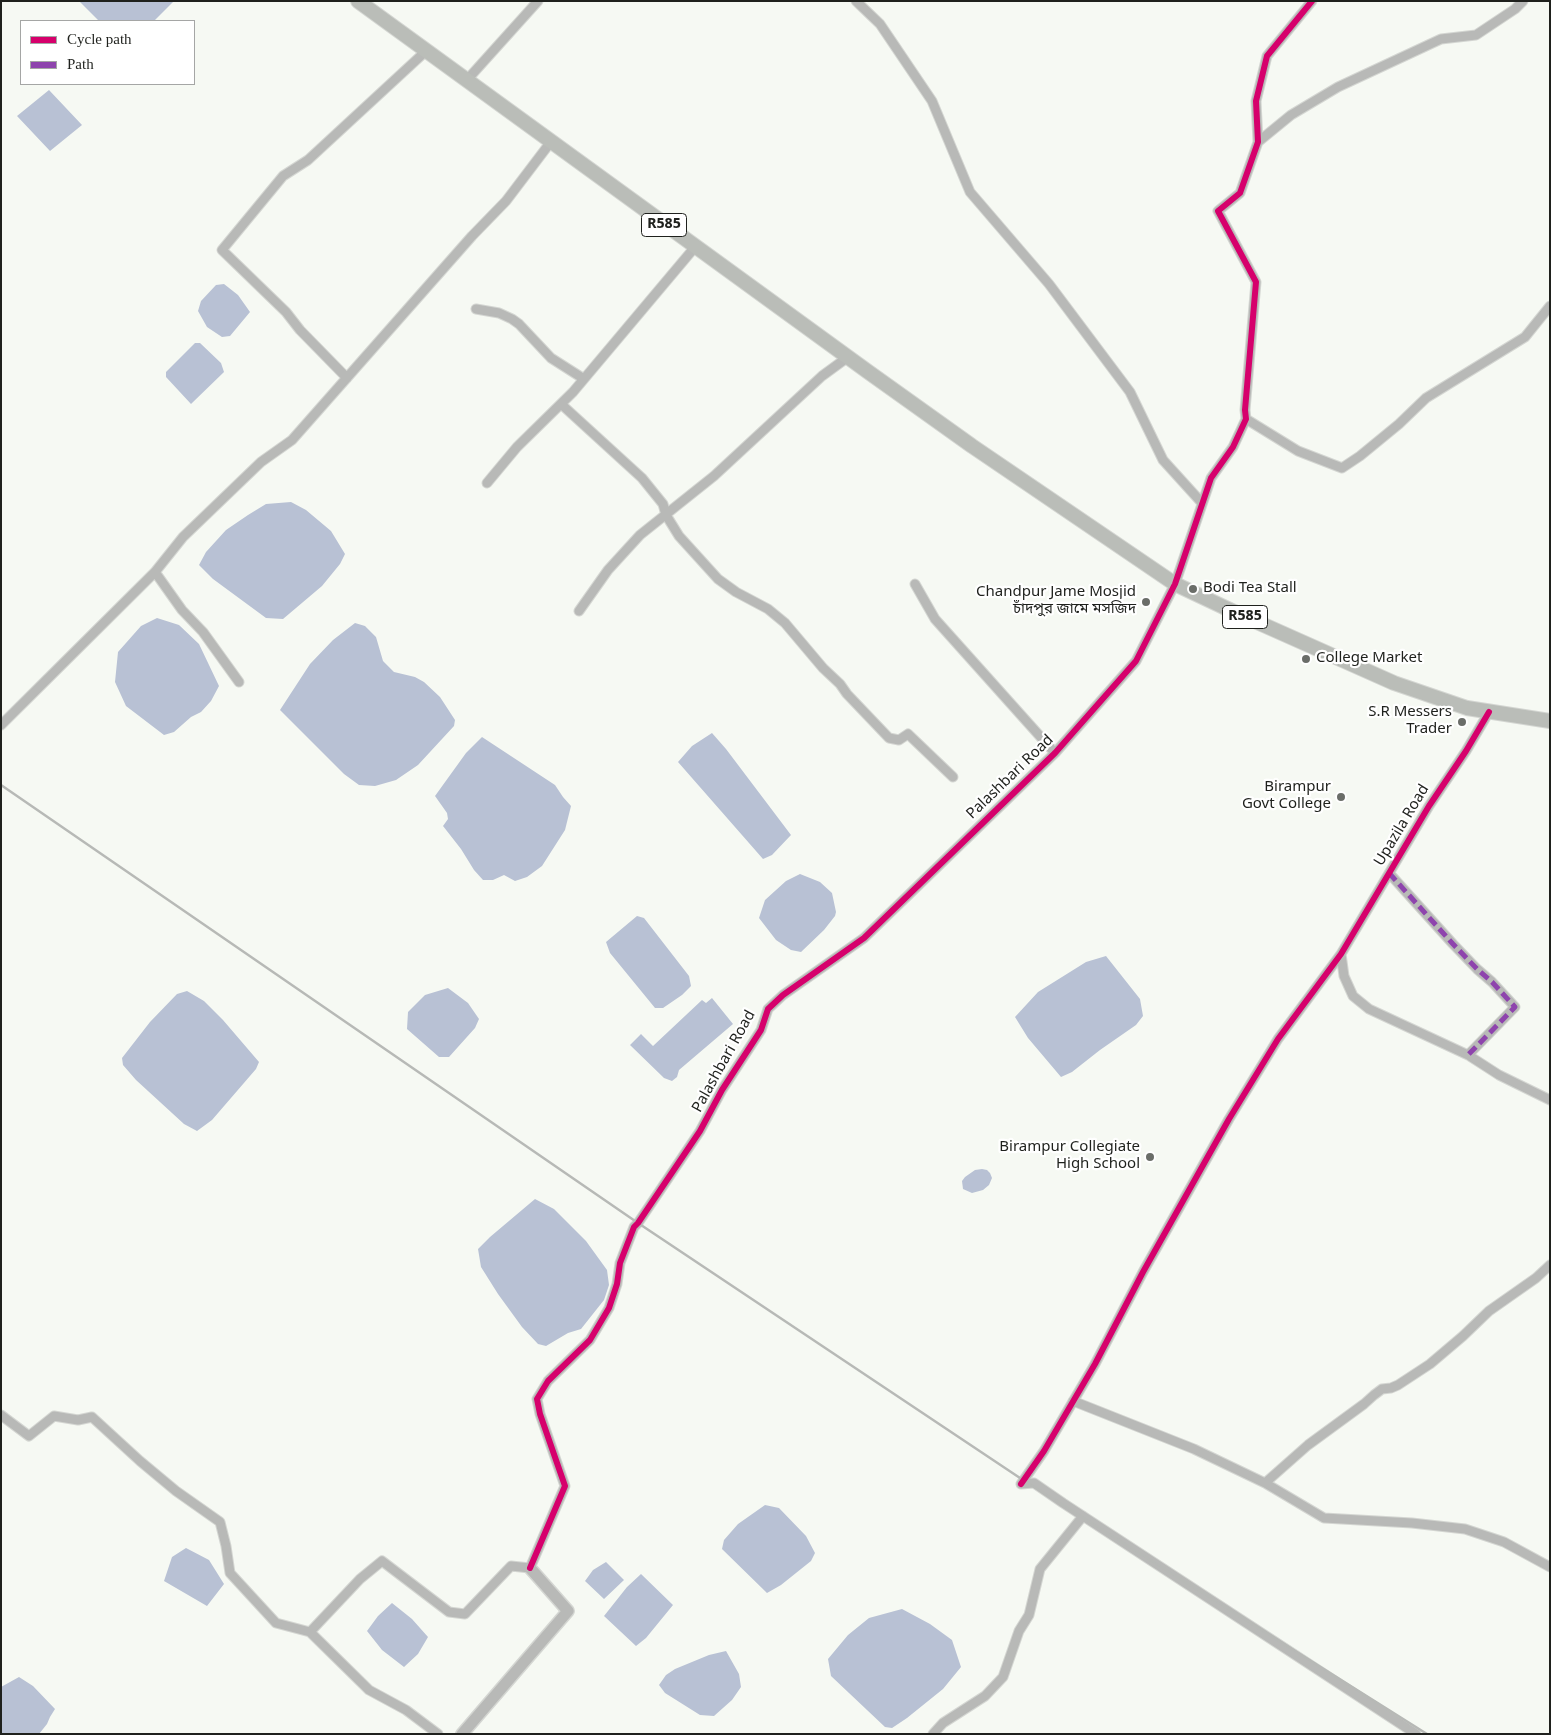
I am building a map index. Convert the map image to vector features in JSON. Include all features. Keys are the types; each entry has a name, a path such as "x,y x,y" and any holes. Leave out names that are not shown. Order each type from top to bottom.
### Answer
{"main road":[{"name":"R585","path":"358,1 848,358 972,446 1174,584 1394,683 1467,708 1550,721"}],"street":[{"path":"466,81 538,1"},
{"path":"856,1 880,24 932,101 970,192 1049,284 1125,384 1162,460 1202,503"},
{"path":"1312,1 1267,56 1256,102 1258,142 1240,193 1218,211 1256,282 1245,410 1246,419 1298,451 1342,468 1399,424 1426,398 1525,337 1550,306"},
{"path":"1258,142 1291,115 1338,87 1441,39 1476,35 1515,9 1523,1"},
{"path":"346,378 300,330 286,312 222,250 283,176 308,160 426,51"},
{"path":"1,725 156,572 183,537 261,462 292,440 472,236 506,201 550,142"},
{"path":"487,483 517,447 584,379 695,247"},
{"path":"476,309 499,313 512,319 552,358 584,379"},
{"path":"579,611 608,570 640,535 666,516 740,454 822,376 848,358"},
{"path":"561,404 642,478 662,504 666,516 679,536 718,579 736,592 768,609 785,623 823,668 889,738 899,740 908,734 952,777"},
{"name":"Palashbari Road","path":"530,1568 565,1486 540,1414 537,1399 548,1381 590,1340 609,1308 620,1263 634,1226 644,1215 700,1131 722,1090 761,1030 768,1009 783,995 864,938 1056,753 1136,660 1174,584 1211,478 1233,447 1246,419"},
{"path":"156,572 182,610 203,632 239,682"},
{"path":"915,584 935,618 1056,753"},
{"name":"Upazila Road","path":"1083,1516 1034,1482 1021,1484 1044,1452 1095,1364 1143,1272 1229,1119 1278,1039 1341,954 1429,806 1466,751 1489,712"},
{"path":"1389,873 1453,944 1492,982 1515,1008 1468,1055"},
{"path":"1341,954 1344,976 1353,996 1369,1008 1468,1055 1499,1075 1550,1100"},
{"path":"1265,1483 1308,1445 1382,1389 1398,1386 1430,1364 1489,1311 1536,1278 1550,1264"},
{"path":"1073,1401 1194,1449 1265,1483 1324,1518 1412,1523 1465,1529 1504,1542 1550,1567"},
{"path":"1,1416 28,1436 54,1416 78,1420 92,1417 162,1479 220,1522 230,1573 276,1623 310,1632 369,1690 406,1710 438,1734"},
{"path":"932,1734 943,1723 985,1696 1003,1677 1019,1631 1029,1615 1040,1569 1083,1516 1416,1734"},
{"path":"310,1632 360,1579 382,1561 449,1612 465,1614 511,1566 530,1568 568,1611 462,1734"}],"water":[{"path":"79,1 174,1 155,20 98,20"},
{"path":"49,90 82,125 50,151 17,116"},
{"path":"224,284 238,295 250,312 230,336 222,337 207,327 198,311 201,301 216,285"},
{"path":"195,343 200,343 221,363 224,372 191,404 166,377 166,372"},
{"path":"291,502 306,510 331,531 345,554 340,564 322,586 283,619 266,618 213,579 199,565 206,552 226,530 266,504"},
{"path":"157,618 179,625 199,644 219,686 211,701 201,712 191,717 174,732 164,735 126,706 115,682 118,652 141,626"},
{"path":"355,623 365,626 376,637 383,661 394,672 415,677 424,682 440,697 455,720 454,726 418,765 396,780 375,786 359,785 344,774 280,710 310,664 333,640"},
{"path":"712,733 791,835 772,855 763,859 678,762 692,746"},
{"path":"482,737 555,785 571,806 565,830 542,866 527,877 515,881 504,875 493,880 483,880 443,826 448,819 447,813 435,796 466,753"},
{"path":"800,874 820,882 832,893 836,912 824,930 801,952 791,950 776,940 759,918 765,900 786,881"},
{"path":"637,916 644,918 689,976 691,986 682,995 663,1008 655,1008 610,953 606,942"},
{"path":"1106,956 1140,999 1143,1016 1136,1025 1072,1072 1061,1077 1028,1038 1015,1017 1038,992 1086,962"},
{"path":"448,988 468,1003 479,1019 475,1028 449,1057 439,1057 407,1029 408,1012 425,995"},
{"path":"187,991 204,1001 259,1062 256,1069 212,1120 197,1131 184,1124 136,1080 123,1065 122,1058 150,1022 177,994"},
{"path":"712,998 733,1024 679,1070 677,1077 672,1081 664,1078 630,1045 641,1034 653,1046 702,1000 706,1003"},
{"path":"982,1169 990,1173 992,1178 989,1185 983,1190 972,1193 963,1189 962,1181 965,1177 975,1170"},
{"path":"535,1199 554,1209 586,1241 607,1270 609,1285 604,1300 581,1329 568,1333 546,1346 538,1344 522,1327 498,1294 481,1267 478,1249"},
{"path":"765,1505 779,1508 806,1536 815,1553 811,1561 781,1585 767,1593 722,1549 724,1540 738,1524"},
{"path":"186,1548 209,1560 224,1584 207,1606 164,1581 172,1557"},
{"path":"606,1562 624,1580 604,1599 585,1581 593,1570"},
{"path":"641,1574 673,1605 646,1638 636,1646 604,1616 627,1587"},
{"path":"392,1603 412,1619 428,1637 418,1654 404,1667 382,1650 367,1631 378,1616"},
{"path":"902,1609 930,1624 952,1640 961,1667 943,1689 892,1728 885,1727 831,1676 828,1659 848,1635 869,1618"},
{"path":"726,1651 739,1674 741,1687 732,1700 714,1716 700,1715 665,1693 659,1685 666,1675 675,1669 709,1655"},
{"path":"19,1677 33,1686 55,1709 39,1734 1,1734 1,1687"}],"railway":[{"path":"1,785 638,1223 1020,1478 1427,1734"}],"marked path":[{"path":"1389,873 1453,944 1515,1007 1468,1055"}],"cycle path":[{"path":"530,1568 565,1486 540,1414 537,1399 548,1381 590,1340 609,1308 617,1284 620,1263 634,1227 700,1131 722,1090 761,1030 768,1009 783,995 864,938 1055,753 1136,661 1175,584 1211,478 1233,447 1246,419 1245,410 1256,282 1218,211 1240,193 1258,142 1256,101 1267,56 1312,1"},
{"path":"1021,1484 1044,1451 1095,1364 1143,1272 1229,1119 1278,1039 1341,954 1429,806 1466,751 1489,712"}],"place":[{"name":"Bodi Tea Stall","path":"1193,589"},
{"name":"Chandpur Jame Mosjid চাঁদপুর জামে মসজিদ","path":"1146,602"},
{"name":"College Market","path":"1306,659"},
{"name":"S.R Messers Trader","path":"1462,722"},
{"name":"Birampur Govt College","path":"1341,797"},
{"name":"Birampur Collegiate High School","path":"1150,1157"}]}
